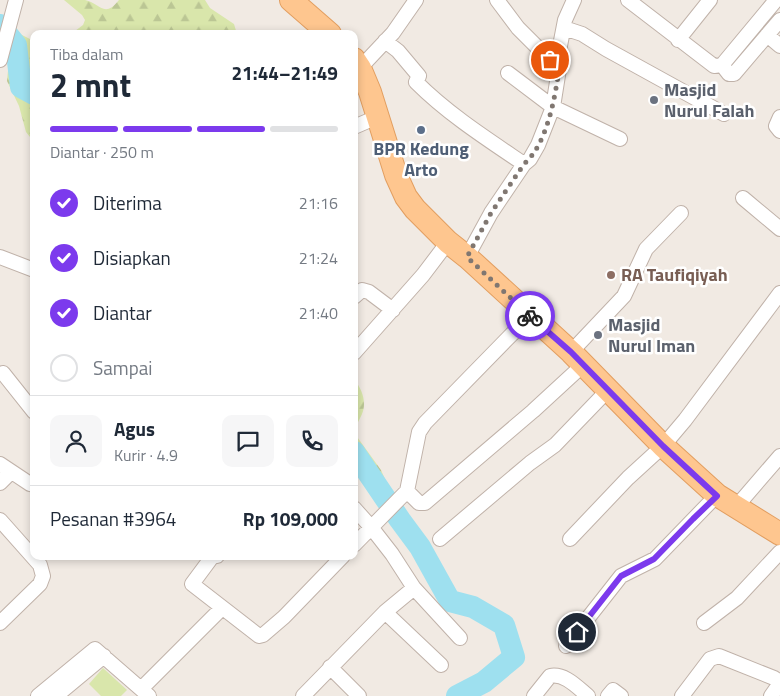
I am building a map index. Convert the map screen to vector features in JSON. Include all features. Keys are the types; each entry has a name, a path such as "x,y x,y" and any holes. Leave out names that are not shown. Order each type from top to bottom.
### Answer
{"main road":[{"path":"291,0 325,30"},
{"path":"358,66 370,92 396,175 406,197 416,209 448,242 467,257 577,359 663,446 717,496 780,534"}],"street":[{"path":"0,60 16,0"},
{"path":"358,63 393,33 416,0"},
{"path":"497,0 518,28 559,69"},
{"path":"628,0 714,66 722,65 776,0"},
{"path":"678,40 710,0"},
{"path":"467,257 491,213 538,145 553,107 559,69 559,51 565,20 575,2"},
{"path":"722,65 729,74 734,74 780,20"},
{"path":"564,28 582,34 606,50 724,114"},
{"path":"767,35 780,46"},
{"path":"385,41 398,52 419,76 416,82 487,139 524,164"},
{"path":"508,73 553,107 620,139"},
{"path":"358,125 377,116"},
{"path":"780,117 776,126 780,131"},
{"path":"743,198 780,229"},
{"path":"404,494 419,504 425,504 533,411 577,359 624,296 646,249 681,213"},
{"path":"358,349 393,310 448,242"},
{"path":"0,257 30,268"},
{"path":"358,294 362,290 369,292 393,310"},
{"path":"570,539 628,478 663,446 685,420 780,293"},
{"path":"358,541 404,494 419,432 512,334 531,317"},
{"path":"3,373 30,407"},
{"path":"440,539 530,463 555,445 608,390"},
{"path":"736,507 780,456"},
{"path":"0,483 6,468 30,484"},
{"path":"566,646 621,576 654,559 717,496"},
{"path":"358,511 374,524 414,588 460,638"},
{"path":"0,520 30,554"},
{"path":"704,623 737,598 780,552"},
{"path":"0,623 40,584 43,576 40,566 35,560"},
{"path":"210,560 192,584 258,636 263,635 284,617 339,560"},
{"path":"302,696 385,612 414,588"},
{"path":"99,653 145,692 222,608"},
{"path":"385,612 441,665"},
{"path":"38,696 99,653"},
{"path":"56,696 99,653"},
{"path":"682,696 710,659 719,656 778,680 778,686 771,696"},
{"path":"330,667 359,696"},
{"path":"534,696 550,676 553,675 569,680 588,696"},
{"path":"608,696 613,690 620,696"}],"green space":[{"path":"64,0 85,0 106,9 114,6 119,0 205,0 210,8 234,24 236,30 76,30 83,25 85,20 82,15"},
{"path":"20,34 30,39 30,137 26,132 19,106 7,81 9,60 15,37"},
{"path":"358,385 364,400 362,414 358,422"},
{"path":"358,438 381,470 388,486 380,498 375,498 358,477"},
{"path":"103,668 127,690 121,696 101,696 89,684"}],"waterway":[{"path":"0,25 16,45 21,87 30,92"},
{"path":"358,458 420,547 450,601 473,607 504,625 514,657 484,682 457,696"}],"way so far":[{"path":"530,316 467,257 491,213 538,145 553,107 559,69 550,60"}],"place":[{"name":"Masjid Nurul Falah","path":"654,100"},
{"name":"BPR Kedung Arto","path":"421,130"},
{"name":"RA Taufiqiyah","path":"611,275"},
{"name":"Masjid Nurul Iman","path":"598,335"}],"route":[{"path":"530,316 571,352 663,446 717,496 654,559 621,576 577,632"}]}
